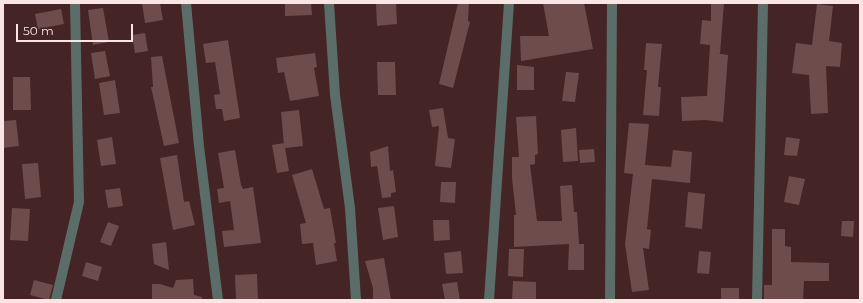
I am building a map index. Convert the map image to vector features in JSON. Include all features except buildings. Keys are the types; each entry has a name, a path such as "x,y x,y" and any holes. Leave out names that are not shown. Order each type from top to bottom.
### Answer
{"street":[{"path":"56,300 79,202 75,3"},
{"path":"186,3 199,146 218,300"},
{"path":"329,3 335,95 350,208 356,300"},
{"path":"489,300 509,3"},
{"path":"610,300 612,3"},
{"path":"757,300 763,3"}]}
